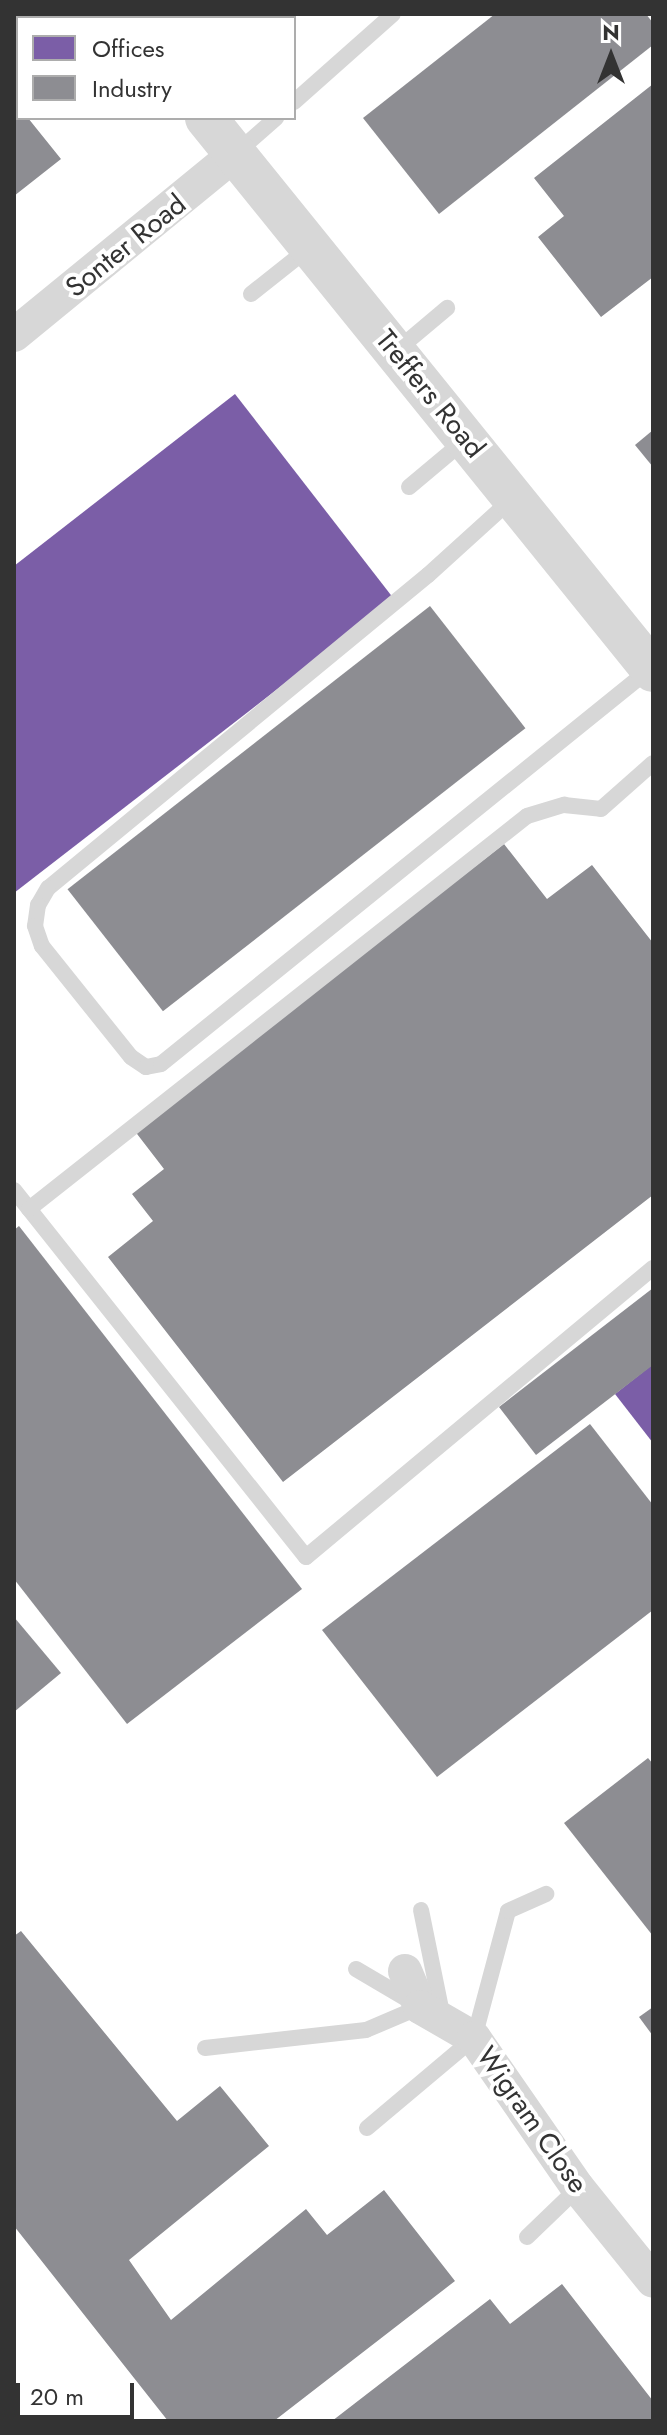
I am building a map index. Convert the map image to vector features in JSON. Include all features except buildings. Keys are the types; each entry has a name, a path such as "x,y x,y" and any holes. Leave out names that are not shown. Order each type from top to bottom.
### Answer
{"street":[{"name":"Treffers Road","path":"208,120 652,670"},
{"name":"Sonter Road","path":"14,335 235,154"},
{"path":"405,1971 432,2013"},
{"name":"Wigram Close","path":"432,2013 474,2038 578,2188 653,2281"}],"lane":[{"path":"296,100 393,14"},
{"path":"235,154 274,120"},
{"path":"251,294 310,247"},
{"path":"396,351 447,308"},
{"path":"409,487 466,439"},
{"path":"513,497 428,575 48,888 35,926 52,959 131,1057 146,1067 161,1064 652,670"},
{"path":"29,1209 527,816 564,805 601,809 653,763"},
{"path":"14,1190 306,1557 653,1268"},
{"path":"367,2128 474,2038 508,1911 546,1894"},
{"path":"421,1910 432,2013"},
{"path":"356,1969 432,2013"},
{"path":"205,2048 366,2030 432,2013"},
{"path":"527,2237 578,2188"}]}
